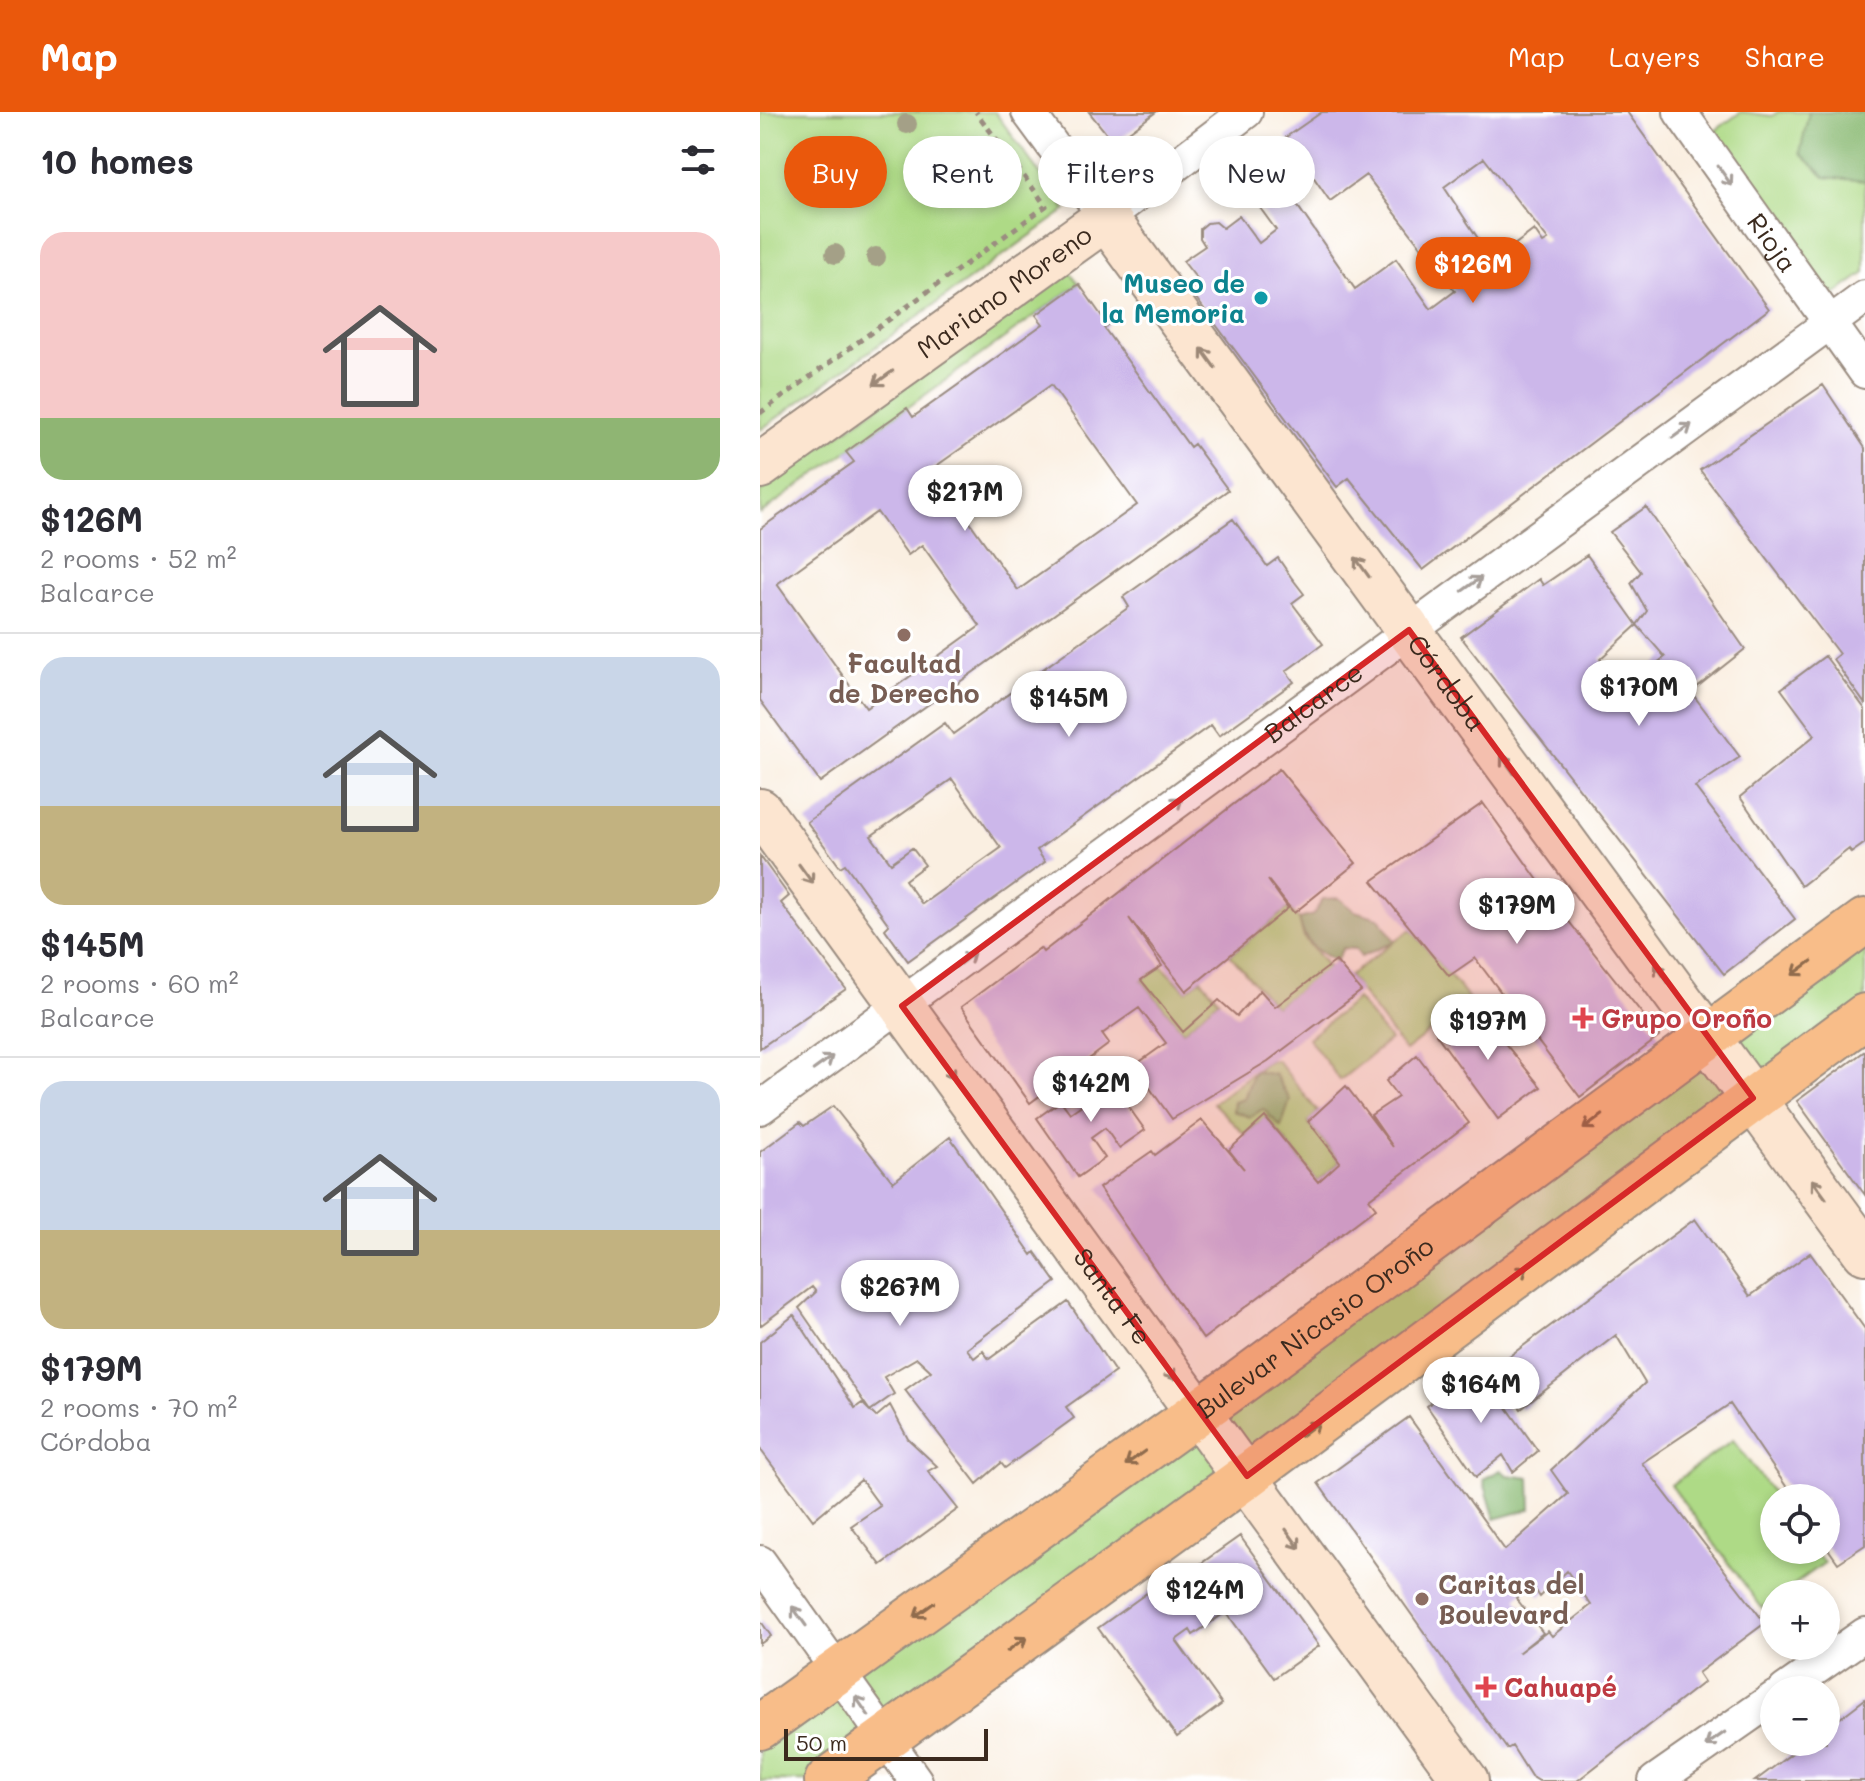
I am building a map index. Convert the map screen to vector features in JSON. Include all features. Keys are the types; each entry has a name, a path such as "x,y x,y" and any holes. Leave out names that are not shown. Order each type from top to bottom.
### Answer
{"main road":[{"name":"Mariano Moreno","path":"760,466 1106,218"},
{"name":"Córdoba","path":"1106,218 1865,1252"},
{"name":"Santa Fe","path":"760,811 1247,1476 1466,1781"},
{"name":"Bulevar Nicasio Oroño","path":"760,1727 1199,1413 1865,921"},
{"path":"827,1781 1247,1476 1865,1016"}],"street":[{"name":"Córdoba","path":"1028,112 1106,218"},
{"name":"Mariano Moreno","path":"1106,218 1246,112"},
{"name":"Rioja","path":"1680,112 1865,372"},
{"name":"Balcarce","path":"760,1108 1865,297"},
{"path":"760,1562 916,1781"},
{"path":"1805,1676 1865,1634"},
{"path":"1655,1781 1760,1708"}],"path":[{"path":"760,413 1046,206 976,112"}],"highlighted area":[{"path":"1409,630 1753,1098 1247,1476 902,1006"}],"green space":[{"path":"760,112 995,112 1012,136 903,136 903,208 1022,208 1022,149 1038,171 1038,208 1066,210 760,430"},
{"path":"1741,112 1772,116 1778,112 1865,112 1865,273 1830,298 1712,133"},
{"path":"1809,112 1865,112 1865,181 1825,177 1800,153"},
{"path":"1068,269 1079,284 760,514 760,492"},
{"path":"1339,898 1355,911 1379,918 1395,941 1361,957 1356,949 1343,948 1336,961 1316,949 1307,940 1299,919 1313,915 1323,899"},
{"path":"1288,908 1299,919 1304,938 1329,968 1275,1007 1230,955"},
{"path":"1865,921 1865,1016 827,1781 760,1781 760,1727"},
{"path":"1411,929 1470,1000 1405,1051 1349,976"},
{"path":"1162,966 1186,991 1201,979 1219,1000 1183,1032 1141,980"},
{"path":"1357,999 1390,1040 1340,1080 1308,1038"},
{"path":"1277,1060 1318,1112 1308,1122 1340,1162 1318,1182 1266,1117 1245,1135 1213,1103 1268,1061"},
{"path":"1254,1071 1275,1075 1290,1100 1281,1127 1263,1109 1250,1117 1233,1111 1234,1102 1244,1099"},
{"path":"1733,1440 1766,1484 1760,1484 1760,1564 1823,1564 1800,1580 1760,1580 1760,1605 1671,1485"},
{"path":"1501,1470 1507,1475 1530,1478 1531,1509 1495,1519 1483,1479"}],"building":[{"path":"1089,112 1156,112 1123,136 1108,136"},
{"path":"1322,112 1627,112 1769,309 1423,570 1349,478 1337,487 1190,290 1200,283 1183,261 1205,246 1200,238 1200,229 1207,223 1216,222 1223,228 1239,216 1259,243 1276,230 1260,208 1299,208 1355,289 1396,259 1431,309 1455,291 1366,175 1330,201 1315,179 1315,136 1287,136","holes":["1484,158 1548,240 1543,243 1534,230 1493,261 1444,187"]},
{"path":"1079,284 1108,325 1104,328 1190,447 1194,444 1228,490 820,782 760,700 760,529 854,462 846,452 876,430 907,408 913,417 1043,324 1036,315","holes":["1051,385 1137,505 1018,590 932,469","877,512 908,555 922,545 980,626 866,708 777,584"]},
{"path":"1823,385 1865,448 1865,704 1833,659 1839,654 1700,470"},
{"path":"1646,507 1745,649 1691,692 1740,757 1695,787 1795,919 1724,974 1461,637 1539,579 1543,585 1587,555 1637,625 1647,611 1631,583 1641,572 1610,532","holes":["1637,625 1665,657 1624,688 1600,659"]},
{"path":"1233,519 1267,566 1278,558 1304,594 1292,603 1323,644 1286,671 1294,682 1219,736 1211,725 1037,850 1045,862 908,961 885,929 889,925 845,864 840,867 807,822 945,723 953,734 1129,607 1123,597","holes":["952,779 1001,848 922,904 905,880 925,865 912,848 891,863 871,836"]},
{"path":"1825,656 1865,709 1865,843 1851,853 1849,849 1801,886 1740,797 1815,735 1781,689"},
{"path":"1279,769 1356,863 1294,913 1268,880 1288,908 1186,991 1129,918 1162,966 1141,980 1183,1032 1219,1000 1237,1016 1260,990 1275,1007 1336,961 1361,991 1268,1061 1172,1119 1134,1066 1166,1043 1139,1008 1102,1034 1109,1044 1030,1103 961,1007 1040,948 1043,952"},
{"path":"1483,803 1555,904 1660,1036 1580,1097 1475,958 1449,976 1372,881"},
{"path":"760,856 789,896 781,903 846,989 760,1048"},
{"path":"1474,1006 1541,1087 1498,1119 1436,1034"},
{"path":"1865,1051 1865,1195 1797,1101"},
{"path":"1417,1055 1469,1123 1369,1199 1376,1208 1203,1339 1099,1188 1152,1151 1155,1155 1202,1120 1244,1169 1229,1150 1265,1117 1318,1182 1340,1162 1308,1121 1346,1086 1393,1147 1371,1115 1398,1097 1386,1081"},
{"path":"1103,1071 1145,1130 1119,1148 1105,1128 1091,1138 1105,1158 1078,1177 1037,1118 1061,1101 1070,1113 1086,1102 1077,1089"},
{"path":"833,1106 893,1182 950,1137 1032,1255 1035,1252 1056,1282 967,1349 974,1358 983,1351 989,1359 1068,1302 1115,1372 1066,1407 1074,1418 1005,1468 1001,1463 977,1484 905,1390 931,1371 917,1358 884,1377 894,1394 870,1411 799,1308 816,1292 812,1287 760,1326 760,1152 800,1122 804,1126"},
{"path":"1695,1219 1750,1296 1810,1253 1865,1329 1865,1545 1840,1562 1840,1484 1784,1484 1730,1404 1642,1463 1760,1616 1760,1627 1698,1673 1704,1682 1577,1781 1539,1781 1531,1776 1512,1746 1507,1749 1318,1483 1409,1417 1505,1550 1568,1494 1551,1470 1645,1383 1616,1335 1521,1409 1492,1369","holes":["1567,1571 1591,1605 1552,1636 1548,1631 1518,1653 1543,1633 1516,1598 1532,1585 1540,1597"]},
{"path":"794,1315 855,1408 862,1403 876,1417 890,1405 908,1439 937,1466 928,1471 958,1509 881,1565 851,1526 880,1506 861,1480 813,1520 760,1449 760,1342"},
{"path":"1478,1367 1538,1451 1513,1472 1503,1455 1476,1477 1427,1406"},
{"path":"1240,1536 1319,1646 1274,1678 1226,1612 1193,1635 1190,1630 1176,1640 1222,1704 1177,1737 1098,1628 1158,1585 1162,1591"},
{"path":"760,1620 771,1636 760,1644"},
{"path":"1865,1699 1865,1781 1755,1781 1788,1756 1840,1756 1840,1718"}],"place":[{"name":"Museo de la Memoria","path":"1261,298"},
{"name":"Facultad de Derecho","path":"904,635"},
{"name":"Grupo Oroño","path":"1583,1018"},
{"name":"Caritas del Boulevard","path":"1422,1599"},
{"name":"Cahuapé","path":"1486,1687"}]}
